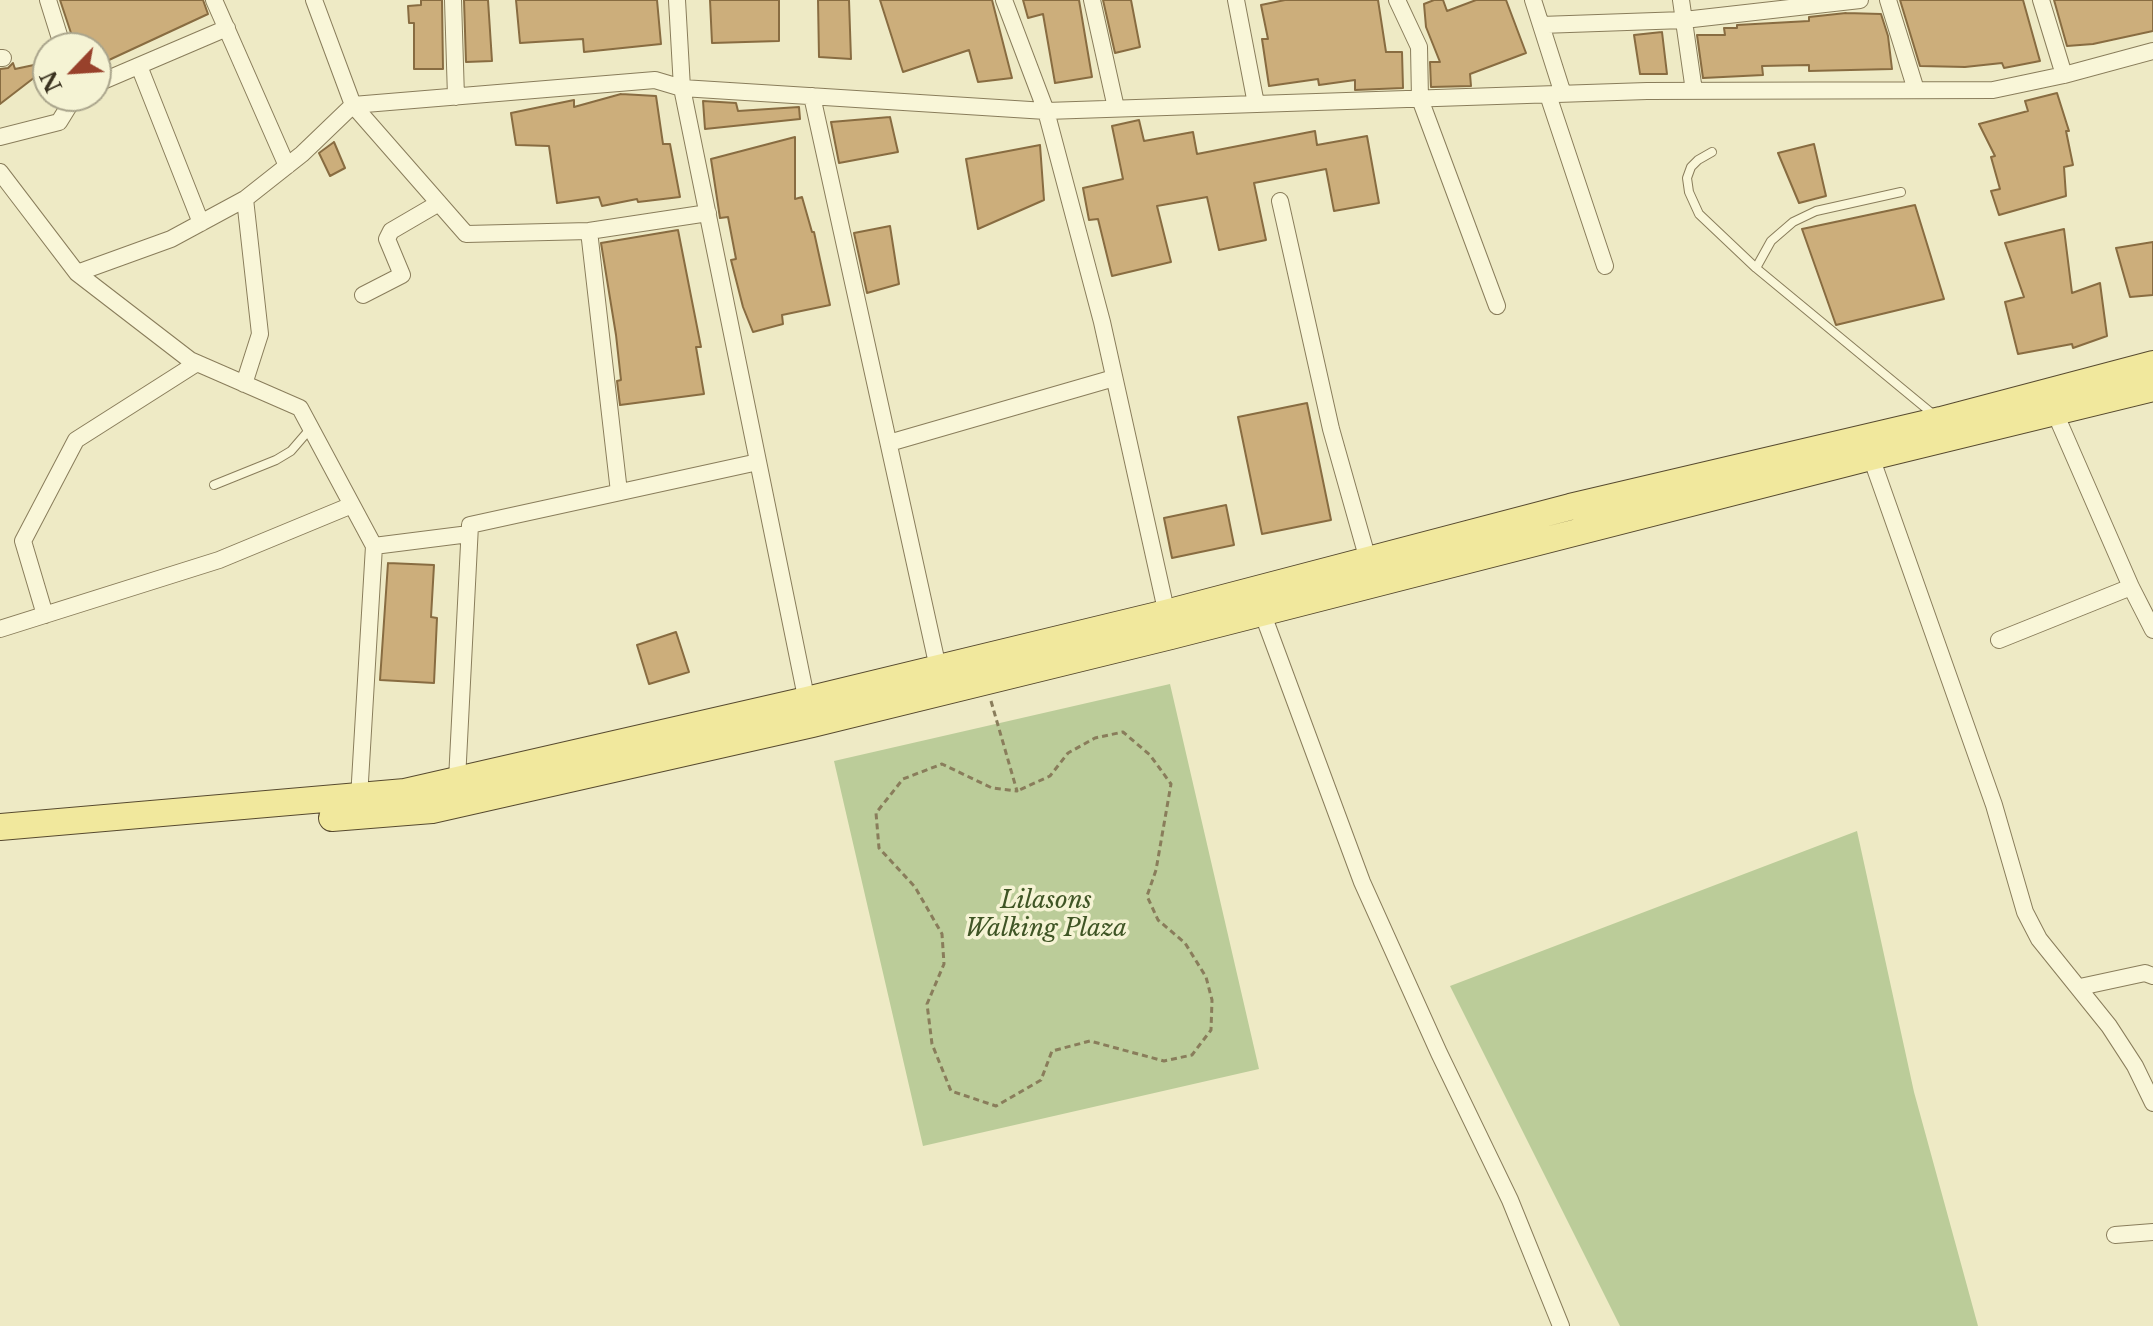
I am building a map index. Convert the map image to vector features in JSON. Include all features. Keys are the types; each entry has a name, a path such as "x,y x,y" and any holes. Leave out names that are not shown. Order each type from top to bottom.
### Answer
{"main road":[{"path":"1681,493 1871,457 2051,402 2153,364"},
{"path":"0,844 432,810 809,712 938,668 1169,624 1262,612 1417,560 1681,493 1941,420 2153,388"},
{"path":"0,827 405,792 809,712 986,682 1368,560 1417,560"}],"street":[{"path":"48,0 58,32"},
{"path":"214,0 287,166"},
{"path":"314,0 353,105 466,234 589,231 708,213"},
{"path":"453,0 456,97"},
{"path":"677,0 682,88 809,712"},
{"path":"1004,0 1046,111 1114,378 1169,624"},
{"path":"1092,0 1116,108"},
{"path":"1236,0 1256,104"},
{"path":"1397,0 1419,47 1420,99 1497,306"},
{"path":"1533,0 1555,94 1605,266"},
{"path":"1681,0 1694,91"},
{"path":"1541,25 1684,20 1860,0"},
{"path":"1888,0 1916,90"},
{"path":"2041,0 2064,75"},
{"path":"112,77 227,28"},
{"path":"77,273 171,239 245,199 287,166 353,105 655,80 682,88 1046,111 1555,94 1993,90 2153,51"},
{"path":"139,66 201,223"},
{"path":"812,96 938,668"},
{"path":"0,137 59,122 65,112"},
{"path":"0,172 77,273 190,360 300,408 374,546 359,798"},
{"path":"244,384 260,334 245,199"},
{"path":"1280,201 1331,429 1368,560"},
{"path":"363,295 402,275 387,239 391,231 439,203"},
{"path":"589,231 619,492"},
{"path":"45,615 23,541 76,440 197,363"},
{"path":"889,443 1114,378"},
{"path":"2051,402 2131,587 2153,630"},
{"path":"1871,457 1994,805 2025,912 2039,939 2080,987 2135,1066 2153,1101"},
{"path":"457,780 470,525 758,462"},
{"path":"0,629 219,560 352,505"},
{"path":"374,546 469,534"},
{"path":"1999,640 2131,587"},
{"path":"1262,612 1362,882 1510,1200 1561,1326"},
{"path":"2080,987 2145,973 2153,976"},
{"path":"2115,1235 2153,1232"}],"lane":[{"path":"1712,152 1691,167 1687,178 1699,214 1756,268 1941,420"},
{"path":"1756,268 1771,241 1793,222 1816,211 1901,192"},
{"path":"214,485 284,456 311,428"}],"path":[{"path":"986,682 1017,791"},
{"path":"1123,732 1150,755 1171,784 1156,870 1147,896 1158,920 1185,943 1206,977 1212,1000 1211,1030 1192,1055 1164,1061 1090,1041 1052,1051 1041,1080 996,1106 951,1091 932,1044 927,1004 944,964 942,934 915,887 879,848 876,813 903,779 942,764 992,788 1017,791 1050,776 1068,753 1081,745 1095,738 1123,732"}],"green space":[{"name":"Lilasons Walking Plaza","path":"1170,684 1259,1069 923,1146 834,761"},
{"path":"1857,831 1914,1092 1978,1326 1620,1326 1450,986"}],"building":[{"path":"60,0 203,0 208,14 112,59 112,32 71,32"},
{"path":"421,0 442,0 443,69 414,69 414,23 409,23 408,6 421,5"},
{"path":"464,0 488,0 492,61 466,62"},
{"path":"516,0 657,0 661,44 584,52 583,39 520,43"},
{"path":"710,0 779,0 779,41 712,43"},
{"path":"818,0 849,0 851,59 819,57"},
{"path":"880,0 992,0 1012,78 978,82 969,50 903,72"},
{"path":"1023,0 1079,0 1092,77 1055,83 1043,14 1028,18"},
{"path":"1103,0 1131,0 1140,47 1115,53"},
{"path":"1285,0 1378,0 1386,52 1402,52 1403,88 1355,90 1355,80 1319,85 1318,79 1269,86 1262,39 1268,39 1261,5"},
{"path":"1443,0 1447,11 1476,0 1506,0 1526,53 1470,74 1471,86 1431,87 1430,62 1440,62 1426,27 1424,4"},
{"path":"1900,0 2023,0 2040,61 2004,68 2002,63 1965,67 1920,66"},
{"path":"2054,0 2153,0 2153,31 2093,44 2067,46"},
{"path":"1846,13 1881,14 1888,36 1892,69 1809,71 1809,65 1762,66 1763,75 1703,78 1697,35 1725,35 1724,28 1737,28 1737,25 1809,21 1809,17"},
{"path":"1662,32 1667,74 1640,74 1634,35"},
{"path":"13,63 15,69 32,65 32,79 0,104 0,69 8,68"},
{"path":"2057,93 2069,131 2066,131 2073,165 2064,167 2066,196 1999,215 1991,191 2000,189 1991,157 1995,156 1979,124 2028,111 2025,101"},
{"path":"621,94 656,96 663,144 670,144 680,197 638,202 637,199 602,206 599,197 557,203 549,146 516,145 511,113 574,100 574,107"},
{"path":"703,101 736,103 738,111 799,107 800,119 705,129"},
{"path":"890,117 898,152 839,163 831,122"},
{"path":"1139,120 1144,141 1193,132 1197,154 1315,131 1317,145 1367,136 1379,203 1334,211 1326,169 1254,183 1266,240 1219,250 1207,197 1157,206 1171,262 1112,276 1098,219 1089,220 1083,188 1123,179 1112,126"},
{"path":"795,137 795,199 802,197 814,232 830,305 782,315 783,324 753,332 731,260 736,259 728,217 720,218 711,159"},
{"path":"334,142 345,168 330,176 319,153"},
{"path":"1814,144 1826,196 1799,203 1778,153"},
{"path":"1040,145 1044,200 978,229 966,159"},
{"path":"1915,205 1944,299 1836,325 1802,229"},
{"path":"890,226 899,284 867,293 854,233"},
{"path":"2064,229 2072,293 2100,283 2107,336 2073,348 2072,344 2018,354 2005,302 2024,297 2005,243"},
{"path":"678,230 701,347 696,347 704,394 620,405 617,381 621,380 616,335 601,243"},
{"path":"2153,242 2153,295 2130,297 2116,248"},
{"path":"1307,403 1331,520 1262,534 1238,417"},
{"path":"1226,505 1234,545 1172,558 1164,518"},
{"path":"388,563 434,565 431,617 437,618 434,683 380,680"},
{"path":"676,632 689,672 649,684 637,645"}]}
